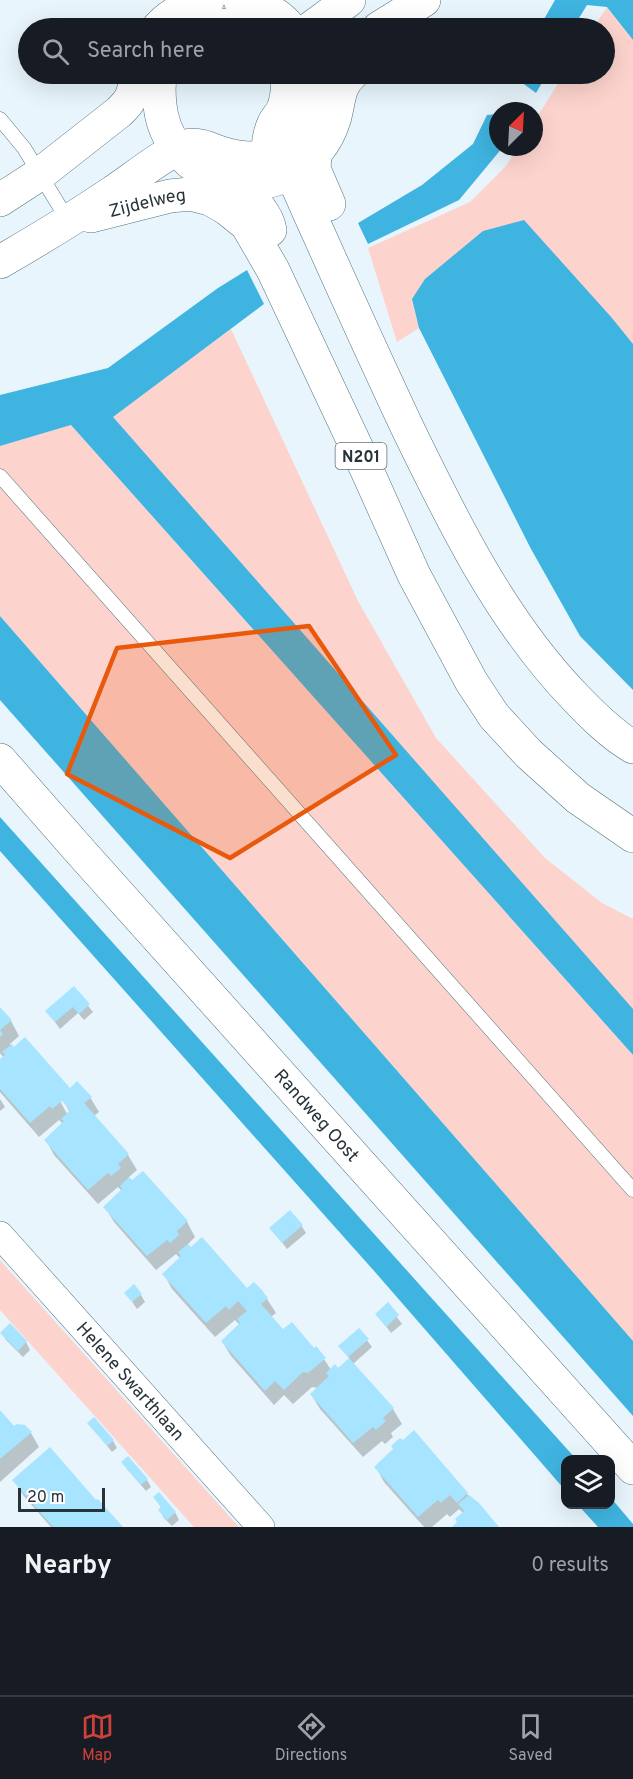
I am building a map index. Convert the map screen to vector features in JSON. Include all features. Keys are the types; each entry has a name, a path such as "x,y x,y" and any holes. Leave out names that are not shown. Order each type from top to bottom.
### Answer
{"main road":[{"path":"240,0 256,4 266,18"},
{"path":"281,18 312,0"},
{"path":"325,18 349,0"},
{"path":"396,18 424,0"},
{"path":"414,18 435,0"},
{"path":"170,18 177,12 196,12"},
{"path":"148,84 164,124 188,160 224,181 232,196 256,184 289,160 323,143 332,125 322,84"},
{"path":"0,200 40,174 134,129 148,114 148,84"},
{"path":"288,84 287,98 274,124 289,160"},
{"path":"188,160 186,146 197,145 236,158 289,160"},
{"name":"Zijdelweg","path":"0,262 69,222 188,160"},
{"name":"N201","path":"289,160 296,183 377,363 430,474 493,589 550,671 586,709 633,747"},
{"name":"Zijdelweg","path":"69,222 170,196 190,194 210,199 232,196"},
{"name":"N201","path":"232,196 273,270 414,575 471,681 494,716 528,753 578,798 633,836"},
{"name":"Randweg Oost","path":"0,760 94,868 633,1468"}],"street":[{"name":"Helene Swarthlaan","path":"0,1235 261,1527"}],"lane":[{"path":"0,119 24,148 69,222"},
{"path":"0,476 633,1190"}],"highlighted area":[{"path":"309,626 396,755 230,858 67,774 117,648"}],"shaded area":[{"path":"607,7 633,40 633,344 612,318 412,299 419,328 397,342 368,248 470,202 506,166 512,156 543,156 543,108 558,84 615,84 615,18 600,18"},
{"path":"231,329 358,601 436,738 545,858 602,903 633,919 633,1010 112,417"},
{"path":"71,425 633,1055 633,1341 0,616 0,446"},
{"path":"0,1260 239,1527 194,1527 0,1310"}],"water":[{"path":"555,0 633,0 633,40 607,7 587,5 579,18 545,18"},
{"path":"524,84 541,84 536,93"},
{"path":"489,115 489,156 496,156 459,200 368,244 358,223 422,185 473,144"},
{"path":"524,220 633,344 633,690 580,636 531,549 419,328 412,299 425,279 483,231"},
{"path":"247,270 264,304 113,417 633,1009 633,1055 71,425 0,446 0,395 108,368 218,288"},
{"path":"0,616 633,1341 633,1416 0,700"},
{"path":"0,817 572,1455 561,1455 561,1485 375,1272 0,851"},
{"path":"615,1503 633,1524 633,1527 598,1527 582,1509 615,1509"}],"building":[{"path":"74,986 90,1004 79,1014 73,1007 55,1022 45,1011"},
{"path":"0,1007 12,1020 0,1030"},
{"path":"25,1037 70,1088 77,1081 92,1097 84,1103 129,1154 118,1164 121,1168 111,1176 108,1173 88,1190 44,1140 64,1121 61,1119 70,1110 66,1105 62,1101 52,1109 50,1106 30,1123 0,1089 0,1059 5,1055 2,1052 12,1044 14,1047"},
{"path":"143,1171 188,1221 177,1231 179,1235 170,1243 167,1240 147,1256 103,1207 122,1189 120,1186 129,1177 132,1180"},
{"path":"290,1210 303,1225 282,1243 269,1228"},
{"path":"202,1237 247,1288 254,1282 261,1289 268,1298 261,1304 283,1329 292,1322 314,1348 316,1346 326,1358 308,1373 303,1372 284,1390 275,1381 265,1391 221,1341 240,1323 237,1319 247,1311 238,1301 229,1310 226,1306 206,1323 162,1274 181,1256 178,1252 188,1244 191,1247"},
{"path":"134,1284 142,1294 132,1302 124,1293"},
{"path":"388,1302 399,1315 386,1327 375,1314"},
{"path":"10,1323 27,1341 18,1351 0,1333"},
{"path":"359,1328 369,1339 348,1357 338,1346"},
{"path":"349,1358 394,1408 383,1418 386,1421 376,1430 373,1427 353,1443 310,1394 329,1376 326,1373 335,1364 338,1368"},
{"path":"0,1410 14,1426 25,1425 32,1432 0,1459"},
{"path":"94,1417 114,1440 107,1446 87,1423"},
{"path":"414,1430 468,1493 457,1503 450,1495 441,1503 438,1500 418,1517 374,1467 393,1449 391,1446 400,1438 403,1440"},
{"path":"50,1447 123,1527 53,1527 12,1480"},
{"path":"128,1456 148,1479 141,1485 121,1462"},
{"path":"159,1492 176,1512 167,1520 158,1510 161,1507 153,1497"},
{"path":"469,1495 479,1503 499,1527 452,1527 457,1522 455,1519 464,1511 458,1504"}]}
